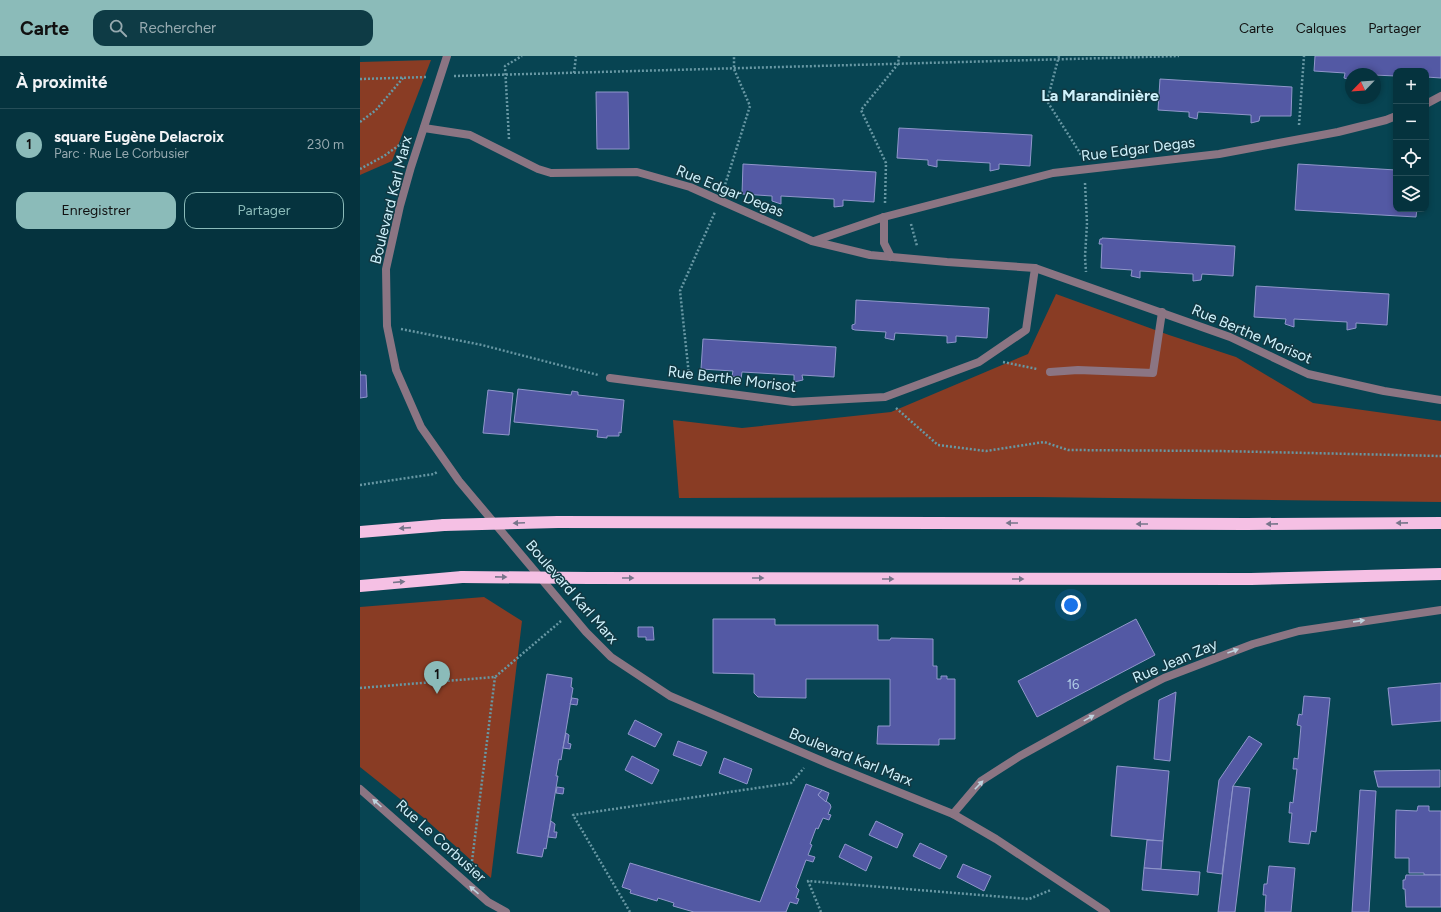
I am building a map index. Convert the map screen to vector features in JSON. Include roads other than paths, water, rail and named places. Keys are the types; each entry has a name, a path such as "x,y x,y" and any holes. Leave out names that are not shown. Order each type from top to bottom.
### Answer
{"highway":[{"path":"360,532 444,525 558,522 1247,524 1441,523"},
{"path":"360,586 462,577 1251,579 1441,574"}],"street":[{"name":"Boulevard Karl Marx","path":"447,56 400,206 386,269 387,326 396,370 421,428 459,481 586,632 611,657 670,696 953,814 996,839 1106,912"},
{"path":"1429,102 1441,96"},
{"name":"Rue Edgar Degas","path":"424,128 470,135 538,169 551,173 637,172 690,187 812,241 884,217 1053,173 1219,154 1338,132 1393,117"},
{"path":"884,217 884,243 891,257"},
{"name":"Rue Berthe Morisot","path":"812,241 870,255 1035,268 1230,336 1308,374 1384,391 1441,400"},
{"name":"Rue Berthe Morisot","path":"610,378 793,402 885,397 979,362 1026,330 1035,268"},
{"path":"1050,372 1078,370 1153,373 1162,312"},
{"name":"Rue Jean Zay","path":"953,814 981,781 1020,756 1164,678 1253,644 1299,631 1441,610"},
{"name":"Rue Le Corbusier","path":"360,789 488,902 506,912"}],"place":[{"name":"square Eugène Delacroix","path":"437,694"}],"district":[{"name":"La Marandinière","path":"1100,95"}]}
